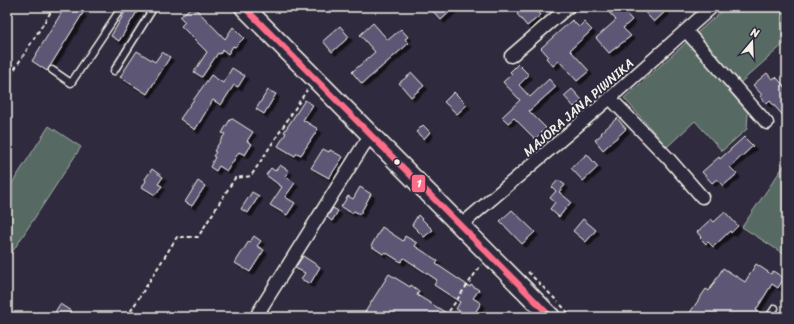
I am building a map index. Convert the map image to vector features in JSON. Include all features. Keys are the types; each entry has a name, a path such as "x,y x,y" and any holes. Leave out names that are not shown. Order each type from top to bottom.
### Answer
{"main road":[{"path":"244,7 550,317"}],"street":[{"path":"511,56 568,7"},
{"name":"MAJORA JANA PIWNIKA","path":"460,226 610,98 712,7"},
{"path":"686,31 767,123"},
{"path":"610,98 668,158 702,197"},
{"path":"264,317 258,313 363,146 371,136"}],"lane":[{"path":"52,70 71,83 122,7"},
{"path":"114,71 154,7"},
{"path":"769,317 775,308"}],"path":[{"path":"7,81 54,7"},
{"path":"127,317 177,236 198,237 234,178 251,176 309,87 316,80"},
{"path":"445,317 482,264 492,258"}],"green space":[{"path":"726,7 787,7 787,41 730,92 748,113 747,129 722,151 695,121 667,147 624,98"},
{"path":"49,126 81,147 7,260 7,191"},
{"path":"787,161 787,256 742,227"}],"building":[{"path":"65,7 73,7 83,13 47,71 32,61"},
{"path":"128,7 140,7 119,41 111,36"},
{"path":"191,7 194,7 225,39 233,27 244,38 235,47 233,46 228,54 223,50 220,54 218,53 202,77 194,72 207,52 181,26 185,22 180,17"},
{"path":"429,7 455,7 441,20"},
{"path":"524,7 534,7 541,15 527,26 517,14"},
{"path":"604,7 620,7 632,20 623,28 631,36 609,53 596,38 616,20"},
{"path":"640,7 661,7 666,11 654,22"},
{"path":"572,20 579,27 584,22 592,30 570,50 589,71 577,81 559,61 553,66 546,58 548,56 541,48"},
{"path":"373,23 388,40 401,29 408,37 405,39 409,43 362,84 352,72 375,52 360,35"},
{"path":"340,26 349,37 332,52 323,41"},
{"path":"137,51 155,62 162,52 170,57 147,94 120,77"},
{"path":"518,64 529,75 519,85 530,97 549,79 556,87 529,111 546,128 535,139 514,118 508,123 502,117 520,100 503,82 512,74 510,72"},
{"path":"232,68 245,76 238,87 234,85 221,105 213,100 195,130 180,119 211,75 223,83"},
{"path":"412,73 424,86 411,97 399,83"},
{"path":"767,73 772,79 776,77 787,89 787,120 770,101 767,104 760,96 762,95 753,85"},
{"path":"572,89 582,100 574,107 564,96"},
{"path":"268,90 276,94 264,114 256,109"},
{"path":"454,92 467,105 457,114 444,102"},
{"path":"305,100 313,105 303,120 318,129 301,155 297,153 295,156 278,146 286,133 284,132"},
{"path":"231,118 253,132 247,141 252,144 245,155 239,152 227,171 219,166 216,171 210,167 215,157 213,156 216,152 214,151 225,134 222,133"},
{"path":"617,118 626,129 603,150 595,140"},
{"path":"423,125 430,132 424,139 416,132"},
{"path":"744,137 753,146 730,167 737,174 723,186 717,179 712,183 702,172 719,157 720,159"},
{"path":"323,149 329,152 330,150 343,157 329,178 311,168"},
{"path":"587,154 598,167 583,181 571,168"},
{"path":"280,165 289,171 285,176 295,183 285,197 295,203 287,215 270,205 282,187 266,175 271,168 275,171"},
{"path":"152,169 163,177 158,184 162,186 155,195 142,187 146,181 145,179"},
{"path":"558,180 565,185 559,192 571,202 559,217 550,209 555,202 550,198 556,191 552,187"},
{"path":"198,181 205,186 192,206 185,202"},
{"path":"360,187 371,194 360,214 354,211 352,213 341,207 348,196 353,199"},
{"path":"252,192 259,196 248,213 241,209"},
{"path":"333,208 338,211 332,221 327,217"},
{"path":"512,210 535,232 522,244 500,221"},
{"path":"725,212 738,226 731,233 730,231 713,247 708,242 706,244 697,232 711,219 714,222"},
{"path":"418,215 433,230 424,237 412,225"},
{"path":"583,219 596,230 586,242 573,231"},
{"path":"382,227 403,241 405,236 417,243 415,246 438,261 436,264 470,287 471,285 479,290 473,298 481,303 475,313 473,313 470,317 456,309 460,302 434,285 437,280 404,258 401,262 385,252 383,254 371,246"},
{"path":"254,236 261,241 257,246 264,250 250,272 235,263 249,241 250,242"},
{"path":"303,256 320,267 310,284 301,279 305,273 295,268"},
{"path":"756,264 771,274 773,271 784,278 778,288 772,284 756,310 765,317 687,317 706,289 709,291 723,268 745,282"},
{"path":"389,274 410,287 411,285 419,291 417,295 453,317 362,317"},
{"path":"60,304 71,311 67,317 52,317"}],"transit line":[{"name":"1","path":"244,7 551,317"}]}
